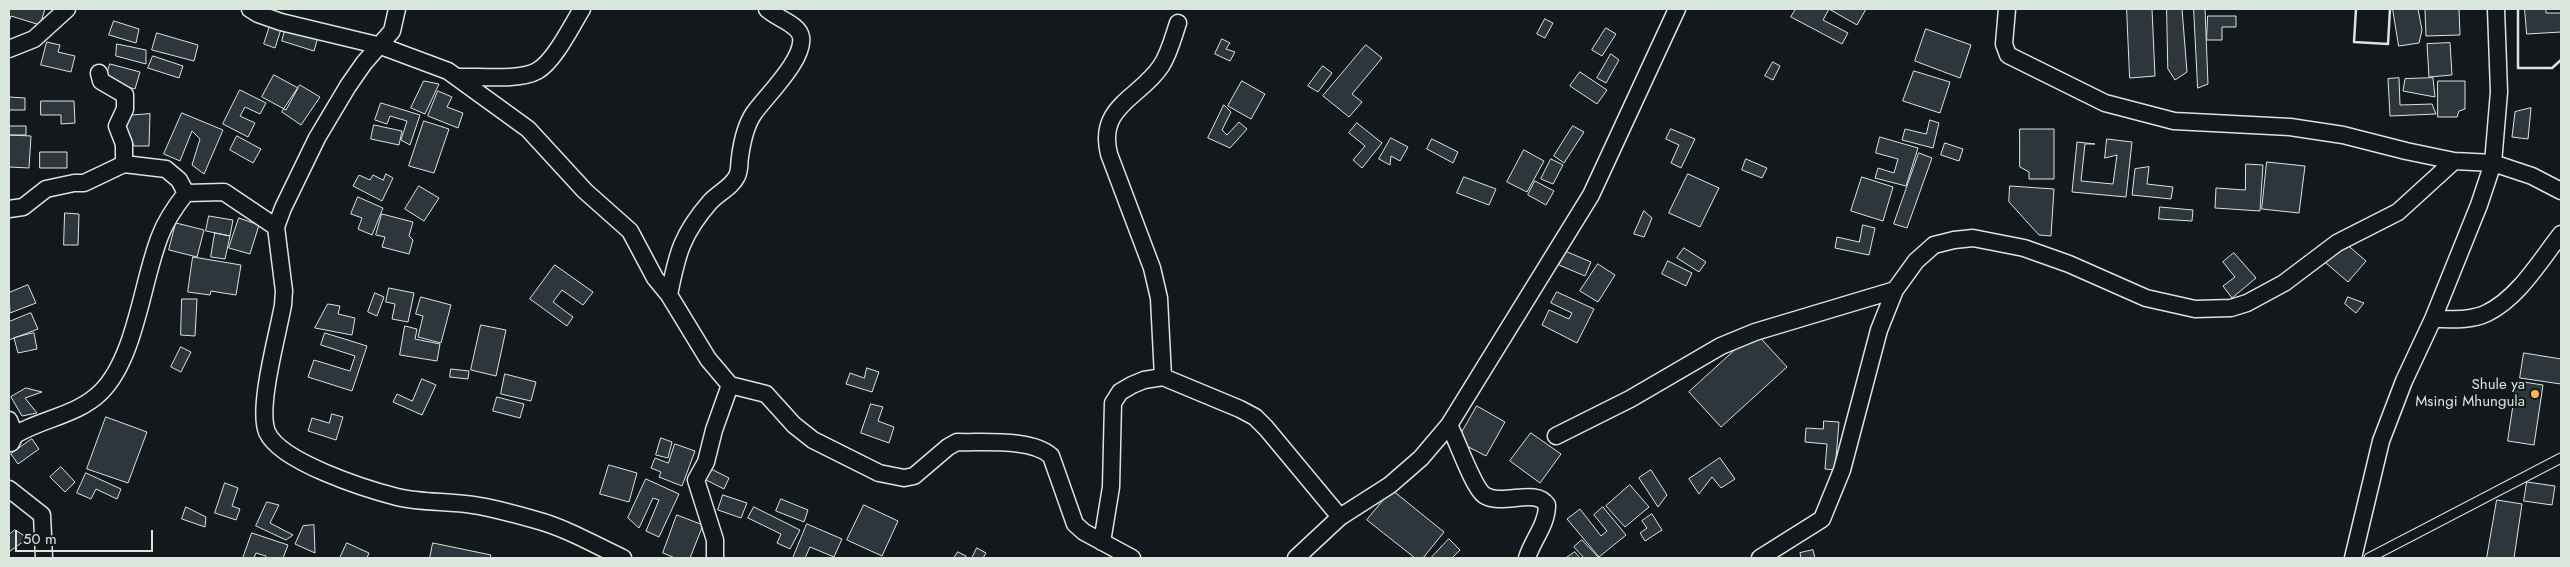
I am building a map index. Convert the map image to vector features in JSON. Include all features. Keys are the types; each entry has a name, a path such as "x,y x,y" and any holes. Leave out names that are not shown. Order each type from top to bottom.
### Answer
{"street":[{"path":"9,49 34,39 67,9"},
{"path":"250,9 258,14 281,22 381,46 448,71 528,129 585,191 626,226 655,278 669,295 708,359 730,385 766,394 794,425 813,440 879,473 896,476 914,476 948,447 957,442 1029,445 1044,449 1051,456 1075,524 1084,532 1132,558"},
{"path":"397,9 392,31 358,71 317,138 282,208 276,227 284,291 264,420 272,441 291,456 309,466 389,494 414,500 473,505 538,520 623,558"},
{"path":"457,77 522,75 538,71 553,55 582,9"},
{"path":"669,295 676,259 688,229 712,200 737,175 746,130 752,115 790,68 801,44 801,36 796,27 776,17 767,9"},
{"path":"1296,558 1340,517 1390,486 1421,458 1449,425 1591,195 1677,9"},
{"path":"2007,9 2004,44 2008,55 2105,103 2174,121 2290,127 2343,135 2454,161 2493,163 2532,176 2561,191"},
{"path":"2353,558 2381,442 2404,381 2433,319 2479,205 2493,163 2498,92 2496,9"},
{"path":"1163,377 1159,298 1152,268 1109,154 1107,143 1110,122 1114,114 1121,104 1162,65 1178,23"},
{"path":"99,73 101,81 125,95 125,109 117,126 124,144 124,164"},
{"path":"1760,558 1822,519 1842,470 1879,330 1894,290 1916,261 1934,245 1972,238 2039,253 2146,298 2171,305 2195,309 2230,308 2247,303 2284,283 2337,243 2398,212 2454,161"},
{"path":"9,209 23,206 46,189 74,182 84,183 124,164 166,169 179,180 186,194"},
{"path":"10,435 74,409 101,392 116,370 127,346 160,236 173,209 186,194 224,192 276,227"},
{"path":"2433,319 2464,318 2486,314 2506,301 2561,234"},
{"path":"1556,436 1630,399 1721,346 1754,332 1894,290"},
{"path":"1102,542 1111,487 1113,403 1120,392 1132,385 1144,380 1163,377 1178,381 1255,417 1340,517"},
{"path":"715,558 715,540 696,480 706,462 714,430 730,385"},
{"path":"1449,425 1474,481 1484,495 1502,500 1519,497 1540,498 1547,505 1546,520 1530,548 1527,558"},
{"path":"9,489 42,515 44,558"}],"lane":[{"path":"2369,558 2561,458"}],"building":[{"path":"9,9 45,9 40,25 11,16 9,22"},
{"path":"1796,9 1829,9 1823,20 1848,33 1842,44 1791,17"},
{"path":"1829,9 1866,9 1857,25"},
{"path":"2127,9 2152,9 2155,76 2130,78"},
{"path":"2167,9 2182,9 2187,72 2175,80 2168,69"},
{"path":"2194,9 2205,9 2208,84 2198,88"},
{"path":"2393,9 2418,9 2422,30 2419,43 2399,46"},
{"path":"2459,9 2460,35 2426,36 2425,10"},
{"path":"2525,9 2546,9 2546,13 2561,13 2561,32 2527,34"},
{"path":"2208,16 2236,16 2236,27 2222,27 2222,40 2207,40"},
{"path":"1545,19 1553,23 1545,38 1537,34"},
{"path":"114,21 139,29 136,43 109,35"},
{"path":"271,23 282,26 275,48 264,44"},
{"path":"286,27 318,37 314,51 282,41"},
{"path":"1606,28 1616,34 1602,56 1592,50"},
{"path":"1926,29 1971,45 1960,78 1915,61"},
{"path":"157,33 198,45 194,61 152,50"},
{"path":"1222,39 1230,43 1226,49 1235,52 1230,61 1215,54"},
{"path":"47,42 60,45 58,52 75,56 71,72 41,65"},
{"path":"2450,43 2452,75 2429,77 2427,44"},
{"path":"117,44 146,50 146,64 116,56"},
{"path":"1366,45 1382,58 1352,94 1362,102 1349,117 1323,96"},
{"path":"1611,54 1619,60 1606,83 1597,78"},
{"path":"153,56 183,66 179,78 148,68"},
{"path":"1773,62 1780,66 1773,80 1765,76"},
{"path":"110,64 140,72 135,89 105,81"},
{"path":"1323,66 1332,73 1318,92 1308,86"},
{"path":"1914,71 1950,82 1940,113 1903,101"},
{"path":"1580,72 1607,90 1597,104 1570,86"},
{"path":"274,75 298,88 286,110 262,97"},
{"path":"2399,78 2400,105 2432,104 2436,114 2390,116 2388,79"},
{"path":"2433,78 2435,97 2403,91 2405,79"},
{"path":"424,81 439,84 425,114 411,108"},
{"path":"1242,81 1265,94 1251,119 1228,106"},
{"path":"2438,81 2465,81 2465,109 2459,111 2457,117 2438,117"},
{"path":"300,85 320,97 301,125 282,112"},
{"path":"240,90 266,103 260,114 245,107 240,116 255,123 248,137 223,124"},
{"path":"438,91 452,97 447,107 463,113 458,128 428,116"},
{"path":"9,97 25,98 25,110 9,110"},
{"path":"41,101 74,101 75,123 61,124 61,115 41,115"},
{"path":"381,103 420,115 410,145 401,140 407,121 390,116 387,124 375,120"},
{"path":"1224,105 1231,112 1222,130 1227,135 1239,122 1247,129 1230,148 1208,138"},
{"path":"2531,108 2528,139 2512,137 2515,112"},
{"path":"182,113 223,130 204,174 192,165 200,139 192,131 180,161 164,154"},
{"path":"150,114 149,146 134,146 129,133 124,134 124,116"},
{"path":"1930,120 1939,123 1933,148 1902,140 1905,129 1926,134"},
{"path":"424,121 449,129 434,173 409,166"},
{"path":"1357,123 1382,143 1362,168 1353,160 1365,146 1349,133"},
{"path":"374,125 402,131 399,145 371,139"},
{"path":"9,126 26,126 26,135 9,135"},
{"path":"1573,126 1584,132 1564,163 1554,156"},
{"path":"1671,129 1695,139 1681,168 1671,163 1679,145 1666,139"},
{"path":"2020,129 2054,129 2054,179 2029,179 2029,172 2020,167"},
{"path":"9,135 31,136 29,168 9,167"},
{"path":"237,136 261,149 253,163 230,150"},
{"path":"1880,137 1918,148 1906,186 1875,178 1878,168 1894,173 1898,159 1876,153"},
{"path":"1391,138 1408,147 1400,161 1391,156 1390,165 1379,159"},
{"path":"1432,139 1458,152 1453,163 1427,149"},
{"path":"2107,139 2132,142 2126,197 2072,192 2077,142 2095,144 2085,144 2081,181 2113,184 2117,155 2105,158"},
{"path":"1945,143 1963,149 1959,161 1941,155"},
{"path":"1524,150 1544,161 1527,192 1507,182"},
{"path":"40,152 67,152 67,168 40,168"},
{"path":"1919,153 1932,158 1907,228 1894,224"},
{"path":"1551,159 1563,165 1553,184 1541,179"},
{"path":"1746,159 1767,168 1762,178 1742,170"},
{"path":"2267,162 2305,166 2299,213 2262,209"},
{"path":"2246,164 2263,165 2260,211 2215,208 2216,188 2245,190"},
{"path":"2149,167 2147,184 2173,187 2171,199 2132,195 2135,169"},
{"path":"386,174 393,178 382,201 353,186 359,175 370,180 373,175 383,180"},
{"path":"1688,174 1719,188 1700,227 1669,213"},
{"path":"1464,177 1496,189 1489,205 1457,193"},
{"path":"1862,177 1893,187 1883,221 1851,211"},
{"path":"1535,181 1554,191 1546,205 1528,195"},
{"path":"419,186 439,198 424,221 405,209"},
{"path":"2010,186 2054,189 2051,236 2039,235 2009,202"},
{"path":"358,197 383,208 372,235 358,229 362,218 351,214"},
{"path":"2160,207 2193,210 2192,221 2159,219"},
{"path":"1644,211 1652,218 1644,237 1634,234"},
{"path":"65,213 79,214 78,245 64,245"},
{"path":"382,214 413,222 409,236 413,240 409,254 382,247 385,237 376,235"},
{"path":"209,216 233,220 230,236 206,231"},
{"path":"239,218 259,225 250,254 229,248"},
{"path":"176,223 204,230 197,257 169,250"},
{"path":"1863,225 1875,228 1869,255 1835,248 1837,237 1859,242"},
{"path":"215,233 230,236 225,259 211,257"},
{"path":"2344,242 2366,261 2348,282 2326,263"},
{"path":"1684,248 1706,262 1699,272 1677,258"},
{"path":"1565,251 1591,262 1585,276 1559,265"},
{"path":"2234,253 2256,278 2232,298 2223,286 2235,277 2223,262"},
{"path":"193,257 241,265 236,295 211,291 210,295 188,292"},
{"path":"1668,261 1692,273 1686,286 1662,274"},
{"path":"1598,264 1615,275 1598,302 1580,291"},
{"path":"555,265 593,292 583,305 562,290 553,302 573,317 567,326 530,299"},
{"path":"28,285 36,303 10,313 9,293"},
{"path":"389,288 414,293 408,322 392,319 395,304 386,302"},
{"path":"1557,292 1594,309 1577,343 1542,325 1549,310 1569,319 1572,313 1551,303"},
{"path":"375,293 384,297 377,316 368,312"},
{"path":"421,297 451,305 441,343 418,337 423,316 416,314"},
{"path":"2348,297 2364,303 2356,313 2345,304"},
{"path":"182,299 197,299 195,336 181,335"},
{"path":"328,304 340,306 338,314 355,318 352,335 315,328"},
{"path":"31,313 38,329 9,340 9,322"},
{"path":"481,325 506,330 496,376 471,370"},
{"path":"405,326 417,329 415,339 440,344 437,361 400,355"},
{"path":"1755,332 1787,367 1721,427 1689,392"},
{"path":"34,333 37,349 18,353 14,338"},
{"path":"325,333 367,346 352,391 308,377 314,360 350,371 355,356 321,345"},
{"path":"181,347 191,352 181,372 171,367"},
{"path":"2524,353 2561,359 2561,384 2520,378"},
{"path":"867,368 879,372 872,392 846,384 850,373 864,378"},
{"path":"451,369 469,371 468,379 450,377"},
{"path":"505,374 536,382 531,401 501,394"},
{"path":"422,379 436,385 422,415 393,402 397,394 412,401"},
{"path":"2517,381 2543,385 2534,445 2508,441"},
{"path":"26,388 42,392 25,398 37,413 22,416 11,397"},
{"path":"497,397 524,404 520,418 493,411"},
{"path":"871,404 883,407 878,421 894,427 889,443 861,433"},
{"path":"1477,406 1505,422 1486,456 1457,441"},
{"path":"332,414 343,417 336,440 308,431 312,418 329,423"},
{"path":"106,417 147,432 128,483 87,469"},
{"path":"1824,421 1839,422 1835,470 1825,469 1827,444 1805,442 1806,428 1823,429"},
{"path":"1531,433 1561,454 1540,483 1510,461"},
{"path":"661,438 672,442 668,458 656,455"},
{"path":"32,439 39,449 18,464 11,454"},
{"path":"675,444 695,451 682,486 659,477 661,472 651,468 655,458 668,463"},
{"path":"1720,458 1735,479 1721,488 1712,477 1699,494 1689,479"},
{"path":"609,465 637,473 629,502 600,494"},
{"path":"61,467 75,482 65,492 50,477"},
{"path":"711,469 729,478 724,489 706,480"},
{"path":"1651,470 1667,495 1658,507 1639,478"},
{"path":"86,473 121,489 117,499 96,489 91,499 77,493"},
{"path":"646,479 679,494 659,537 646,531 659,500 653,498 639,528 628,518"},
{"path":"2527,482 2555,486 2552,505 2524,501"},
{"path":"225,483 238,488 232,506 240,509 236,520 215,513"},
{"path":"1630,485 1649,507 1625,527 1606,506"},
{"path":"1392,490 1444,532 1423,558 1415,558 1367,520"},
{"path":"723,495 747,503 741,518 718,510"},
{"path":"781,499 808,510 804,522 776,511"},
{"path":"2497,500 2522,504 2514,558 2487,558"},
{"path":"267,502 279,505 270,523 293,535 286,540 256,526"},
{"path":"864,505 898,521 882,556 847,540"},
{"path":"186,507 206,517 205,527 182,519"},
{"path":"754,507 800,530 790,549 777,543 781,534 748,518"},
{"path":"1603,507 1626,535 1599,557 1567,519 1580,509 1601,536 1607,531 1594,515"},
{"path":"1652,514 1662,530 1645,541 1640,533 1647,528 1642,521"},
{"path":"677,515 703,525 690,558 675,558 663,553"},
{"path":"807,524 842,539 834,557 810,547 805,558 793,558"},
{"path":"314,525 315,553 295,544 303,526"},
{"path":"15,530 28,538 9,552 9,535"},
{"path":"252,533 288,545 283,558 265,558 266,556 256,553 254,558 243,558"},
{"path":"1449,539 1460,550 1452,558 1431,558"},
{"path":"1582,540 1599,558 1584,558 1574,547"},
{"path":"347,543 369,553 367,558 340,558"},
{"path":"433,543 491,555 490,558 430,558"},
{"path":"977,548 986,553 983,558 972,558"},
{"path":"1813,550 1815,558 1801,558 1800,553"},
{"path":"958,552 966,556 965,558 954,558"},
{"path":"1575,552 1580,558 1566,558"}],"wall":[{"path":"2356,9 2354,42 2388,44 2390,9"},
{"path":"2518,9 2518,68 2552,68 2561,60"}],"place":[{"name":"Shule ya Msingi Mhungula","path":"2535,394"}]}
